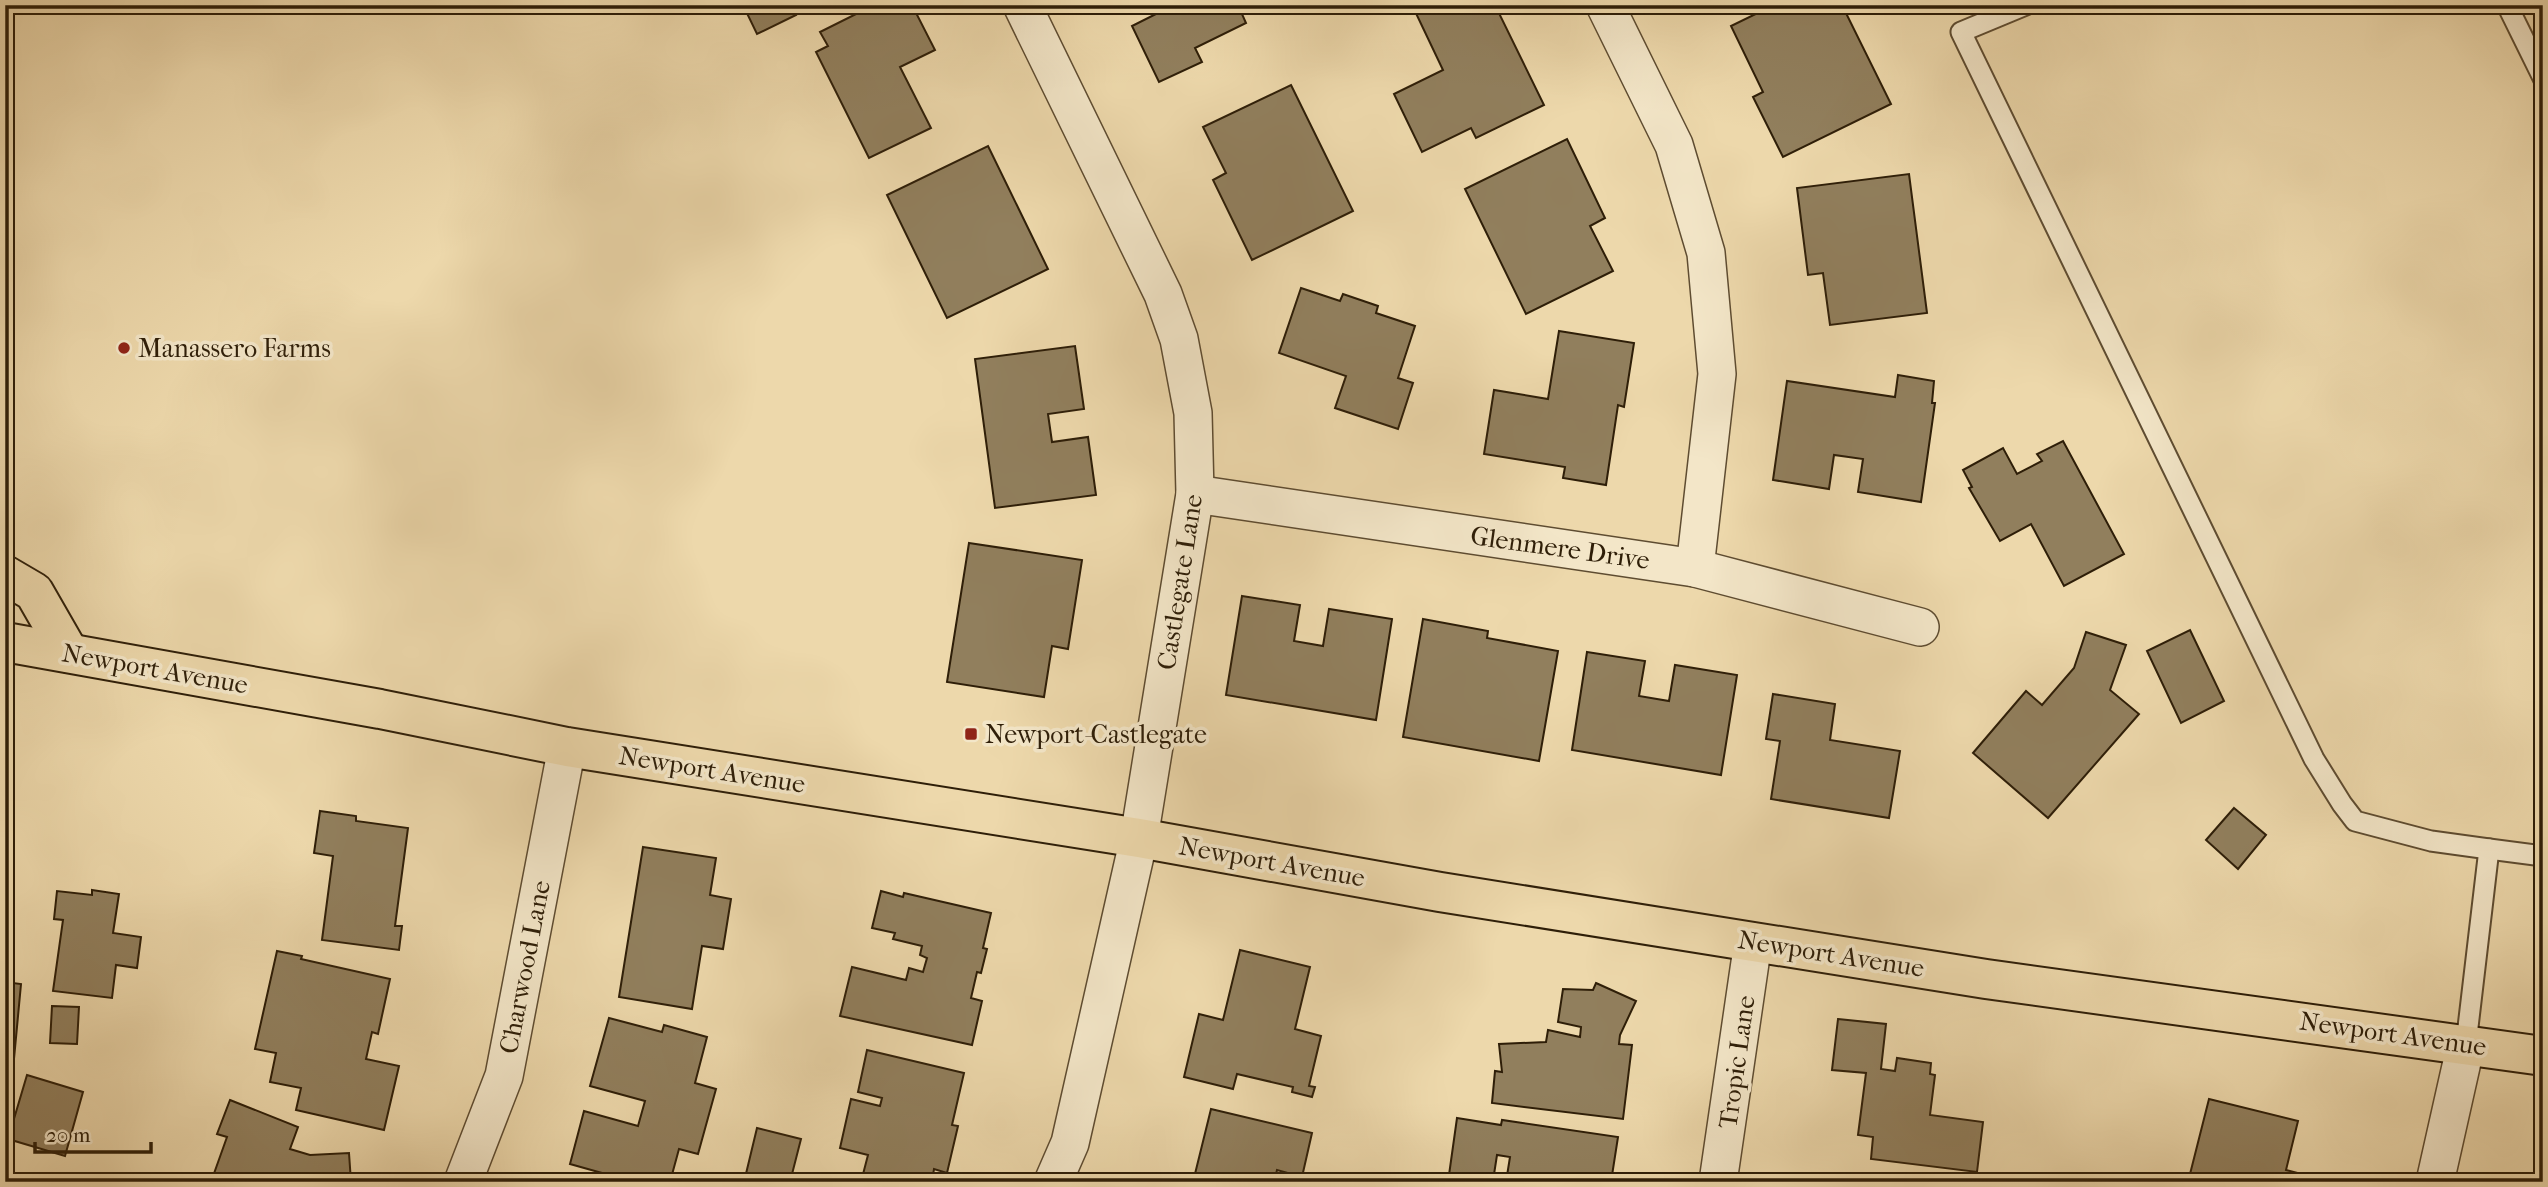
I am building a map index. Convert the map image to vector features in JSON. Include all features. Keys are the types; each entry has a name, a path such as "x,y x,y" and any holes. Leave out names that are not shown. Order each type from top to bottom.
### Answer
{"main road":[{"path":"5,575 34,592 69,653"},
{"name":"Newport Avenue","path":"5,642 380,709 567,747 1139,838 1440,892 1986,979 2543,1056"}],"street":[{"name":"Castlegate Lane","path":"1022,5 1163,294 1179,339 1193,413 1195,494 1139,838 1070,1143 1053,1182"},
{"path":"1605,5 1674,145 1706,253 1717,374 1695,568"},
{"name":"Glenmere Drive","path":"1195,494 1695,568 1920,627"},
{"name":"Charwood Lane","path":"463,1182 504,1076 567,747"},
{"name":"Tropic Lane","path":"1718,1182 1754,942"},
{"path":"2435,1182 2466,1044"}],"lane":[{"path":"2026,5 1961,32 2314,759 2355,821 2431,841 2543,856"},
{"path":"2507,5 2543,78"},
{"path":"2466,1044 2489,849"}],"building":[{"path":"743,5 791,5 796,15 757,34"},
{"path":"874,5 912,5 935,50 900,67 931,128 869,158 816,52 828,46 820,32"},
{"path":"1162,5 1238,5 1246,23 1195,48 1202,62 1159,82 1132,26 1164,10"},
{"path":"1495,5 1544,105 1476,138 1471,128 1422,152 1394,94 1443,70 1413,7"},
{"path":"1774,5 1842,5 1891,104 1783,157 1753,97 1763,92 1731,26"},
{"path":"1291,85 1353,211 1252,260 1213,180 1226,173 1203,127"},
{"path":"1567,139 1605,218 1590,226 1613,271 1526,314 1465,189"},
{"path":"988,146 1048,269 947,318 887,195"},
{"path":"1909,174 1927,313 1830,325 1823,273 1808,275 1797,188"},
{"path":"1301,288 1340,301 1343,294 1378,306 1376,313 1415,326 1398,378 1413,383 1398,429 1335,408 1346,376 1279,353"},
{"path":"1559,331 1634,343 1624,407 1618,405 1606,485 1563,478 1565,467 1484,454 1494,390 1548,399"},
{"path":"1075,346 1084,409 1048,414 1052,442 1088,437 1096,495 995,508 975,359"},
{"path":"1898,375 1934,381 1932,403 1935,403 1921,502 1858,492 1863,459 1834,455 1829,489 1773,480 1787,381 1895,397"},
{"path":"2063,441 2124,554 2064,586 2031,524 2000,541 1969,488 1972,487 1963,470 2003,448 2017,474 2042,461 2037,454"},
{"path":"969,543 1082,560 1068,649 1052,646 1044,697 947,682"},
{"path":"1242,596 1300,605 1294,641 1323,646 1329,609 1392,619 1376,720 1226,695"},
{"path":"1423,619 1488,631 1487,638 1558,651 1539,761 1403,737"},
{"path":"2190,630 2224,701 2181,723 2147,651"},
{"path":"2086,632 2126,645 2110,690 2139,714 2048,818 1973,753 2026,691 2042,705 2074,668"},
{"path":"1587,652 1645,661 1639,696 1669,701 1675,665 1737,675 1721,775 1572,750"},
{"path":"1773,694 1835,704 1830,740 1900,751 1889,818 1771,799 1780,741 1766,739"},
{"path":"2234,808 2266,835 2238,869 2206,840"},
{"path":"320,811 356,816 356,821 408,828 395,926 402,926 399,950 322,940 333,856 314,853"},
{"path":"643,847 716,858 710,895 731,899 723,949 702,946 692,1009 619,997"},
{"path":"5,873 7,874 8,957 5,957"},
{"path":"92,890 119,894 113,933 141,937 137,968 116,965 112,998 53,991 63,920 54,919 57,891 92,895"},
{"path":"881,891 903,897 904,893 991,913 983,948 987,949 981,973 977,972 971,998 982,1001 972,1045 840,1016 852,967 906,980 909,968 923,972 927,958 920,955 922,946 893,939 895,933 872,928"},
{"path":"1240,950 1310,967 1295,1029 1321,1036 1309,1086 1315,1087 1312,1097 1292,1092 1293,1087 1237,1074 1233,1089 1184,1077 1199,1014 1223,1020"},
{"path":"277,951 390,979 378,1034 372,1032 366,1059 399,1066 384,1130 296,1110 301,1088 270,1082 276,1053 255,1049"},
{"path":"5,982 21,984 14,1059 5,1058"},
{"path":"1596,983 1636,1001 1620,1035 1619,1044 1632,1045 1623,1119 1492,1103 1495,1071 1502,1072 1499,1044 1546,1042 1548,1030 1580,1037 1581,1027 1558,1022 1563,989 1593,990"},
{"path":"52,1006 79,1007 77,1044 50,1043"},
{"path":"609,1018 662,1032 664,1025 707,1037 695,1083 716,1089 698,1154 679,1149 670,1182 634,1182 570,1164 584,1111 638,1126 645,1101 590,1086"},
{"path":"1838,1019 1886,1024 1881,1069 1895,1071 1897,1058 1931,1063 1930,1074 1935,1075 1930,1115 1983,1122 1977,1172 1871,1159 1873,1137 1858,1135 1866,1073 1832,1070"},
{"path":"867,1050 964,1073 952,1125 958,1126 947,1173 934,1169 933,1175 940,1177 938,1182 861,1182 868,1155 840,1148 851,1099 880,1106 882,1098 858,1092"},
{"path":"27,1075 83,1092 65,1156 8,1139"},
{"path":"2209,1099 2298,1121 2286,1170 2332,1182 2188,1182"},
{"path":"230,1100 298,1127 290,1149 310,1155 349,1153 351,1182 211,1182 227,1137 217,1134"},
{"path":"1211,1109 1312,1133 1302,1177 1277,1170 1274,1182 1193,1182"},
{"path":"1457,1118 1501,1125 1502,1120 1618,1137 1611,1182 1506,1182 1510,1157 1497,1155 1493,1181 1449,1175"},
{"path":"757,1128 801,1139 790,1182 744,1182"}],"place":[{"name":"Manassero Farms","path":"124,348"},
{"name":"Newport-Castlegate","path":"971,734"}]}
